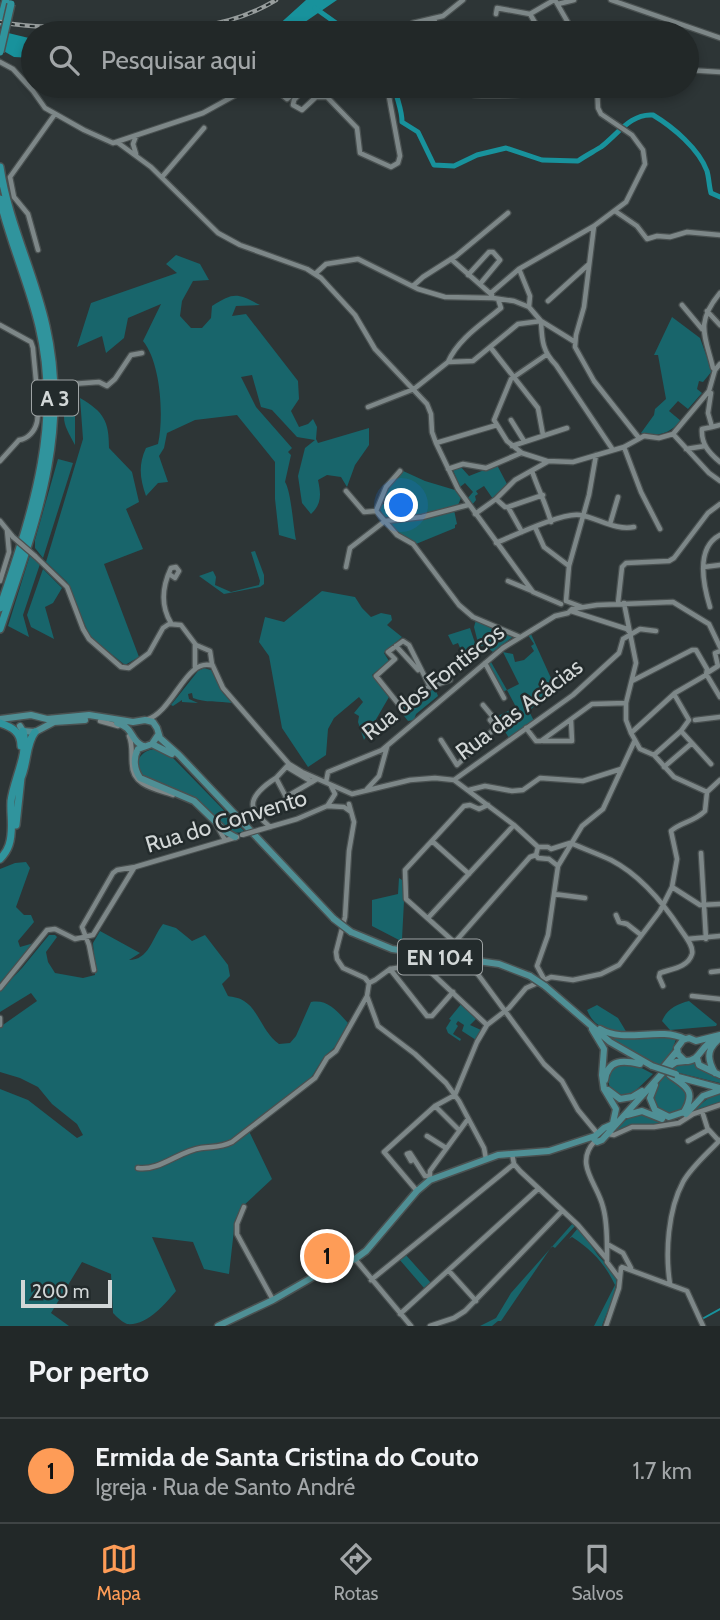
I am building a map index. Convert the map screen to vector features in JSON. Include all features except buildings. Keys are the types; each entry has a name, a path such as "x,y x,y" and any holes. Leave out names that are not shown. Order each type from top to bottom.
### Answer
{"highway":[{"path":"0,22 8,1"},
{"path":"0,52 8,1"},
{"name":"A 3","path":"0,167 10,215 47,327 55,402 47,479 0,629"},
{"name":"A 3","path":"0,199 40,330 46,363 48,402 40,478 30,519 0,608"},
{"path":"0,721 17,732 21,740 21,765"},
{"path":"0,861 7,856 13,845 15,806 25,739 22,729"},
{"path":"0,861 11,839 12,810 19,777 26,766 31,738 38,730"},
{"path":"0,851 11,839"}],"main road":[{"path":"0,721 31,715 47,719 89,715 153,722 158,732 152,744 143,746 135,754 135,767 140,778 194,800 224,836 238,836"},
{"path":"22,729 23,717"},
{"path":"38,717 42,722 38,730"},
{"path":"0,721 12,722 22,729 38,730 64,720 121,724 132,732 135,741 143,746"},
{"path":"132,732 142,721"},
{"name":"EN 104","path":"158,732 334,919 351,932 393,949 499,964 530,976 544,983 609,1044 640,1064 720,1088"},
{"name":"EN 104","path":"152,744 170,752 216,796"},
{"path":"591,1026 617,1035 672,1033 696,1041 720,1038"},
{"path":"591,1026 604,1048 602,1082 606,1095 616,1109 610,1129"},
{"name":"EN 104","path":"591,1026 610,1042 651,1068"},
{"path":"610,1129 671,1065 692,1061 710,1041 720,1038"},
{"path":"717,1074 710,1065 708,1055 712,1045 720,1038"},
{"path":"685,1039 678,1045 677,1051 679,1057 685,1061"},
{"path":"696,1041 699,1065 717,1074"},
{"path":"218,1326 273,1300 320,1273 355,1259 366,1251 430,1178 498,1155 549,1151 593,1137 599,1142 677,1051"},
{"path":"640,1064 617,1061 608,1070 605,1082 609,1093 620,1099 632,1097 642,1091"},
{"path":"659,1077 651,1092 651,1103 663,1116 677,1115 684,1112 688,1105 688,1090 673,1074"},
{"path":"622,1118 642,1111 660,1118 675,1119 686,1114 703,1096 720,1088"}],"street":[{"path":"421,21 443,16 463,0"},
{"path":"496,14 497,8 530,14 556,1 574,0"},
{"path":"611,0 671,21"},
{"path":"556,1 567,21"},
{"path":"530,14 534,21"},
{"path":"699,31 720,38"},
{"path":"0,62 13,69 21,78"},
{"path":"699,72 719,74"},
{"path":"38,98 44,108 104,140 117,142 136,155 218,233 240,245 321,278 355,315 375,349 427,404 436,443 468,505 533,592"},
{"path":"117,142 203,113 230,98"},
{"path":"296,98 293,105 302,110 315,98"},
{"path":"328,98 357,128 360,153 391,167 398,163 400,156 389,98"},
{"path":"494,297 519,269 594,226 626,202 645,164 643,150 632,135 601,114 597,98"},
{"path":"38,250 28,214 14,197 10,177 55,114"},
{"path":"162,177 204,128"},
{"path":"136,136 133,144 136,155"},
{"path":"615,211 637,226 647,239 657,236 670,237 680,233 720,235"},
{"path":"413,286 508,213"},
{"path":"594,226 584,307 575,347 594,381 639,438"},
{"path":"468,275 489,252 493,252 500,260 480,284"},
{"path":"315,274 327,264 358,259 413,286 445,297 494,297 529,307 541,321 575,342"},
{"path":"368,407 414,389 448,362 453,350 501,308 494,297 451,259"},
{"path":"548,301 589,264"},
{"path":"321,278 324,268"},
{"path":"519,269 530,296 529,307"},
{"path":"715,370 703,338 703,330 707,311 720,293"},
{"path":"682,305 703,330"},
{"path":"707,311 720,325"},
{"path":"448,362 473,361 518,324 541,321"},
{"path":"541,321 542,348 613,450"},
{"path":"0,325 31,342 37,421 32,433 25,440 19,440 0,461"},
{"path":"491,348 538,408 543,435"},
{"path":"58,385 99,382 107,386 131,355 142,353"},
{"path":"546,355 514,376 494,415 497,425 512,446 522,453 547,461 573,462 624,447 644,436 659,438 673,434 710,392 720,391"},
{"path":"712,427 708,413 710,392 715,370 720,364"},
{"path":"36,386 44,385"},
{"path":"511,420 524,441"},
{"path":"436,443 497,425"},
{"path":"720,425 702,429 705,446 720,462"},
{"path":"512,446 568,428"},
{"path":"673,434 720,481"},
{"path":"685,447 705,446"},
{"path":"624,447 641,492 660,529"},
{"path":"448,469 463,464 486,468 522,453"},
{"path":"570,611 569,566 589,495 596,455"},
{"path":"475,514 496,499 515,480 547,461"},
{"path":"376,511 386,487 400,471"},
{"path":"532,471 551,522"},
{"path":"346,491 364,512 376,511"},
{"path":"496,499 505,508 543,495"},
{"path":"610,524 618,497"},
{"path":"707,792 674,777 654,755 640,749 626,720 626,704 636,663 621,603 622,567 626,563 669,561 674,558 708,513 720,504"},
{"path":"346,567 350,548 384,521 422,517 468,505"},
{"path":"508,507 522,532"},
{"path":"376,511 397,535 414,544 459,605 473,617 520,637"},
{"path":"496,543 576,514 630,529 634,527"},
{"path":"0,521 13,537 67,587 89,639 121,667 126,668 149,653 163,628 172,623 181,625 195,643 211,651 213,667 223,688 288,765 314,780 356,794"},
{"path":"535,527 544,547 569,566"},
{"path":"0,581 9,552 7,530"},
{"path":"710,607 704,567 705,550 713,539 720,535"},
{"path":"704,567 720,565"},
{"path":"514,567 510,582 570,611"},
{"path":"169,574 165,580 164,602 172,623"},
{"path":"555,616 621,603 668,601 678,604 709,624 720,649 715,653 718,666 708,675 674,694 631,733"},
{"path":"569,602 580,610 627,629 630,634"},
{"path":"555,616 561,607 569,602"},
{"name":"Rua dos Fontiscos","path":"329,783 326,775 331,769 388,746 485,663 555,616"},
{"path":"630,634 640,629 656,631"},
{"name":"Rua das Acácias","path":"454,780 573,695 619,653 623,639 630,634"},
{"path":"430,687 409,645 402,641 398,648 388,652 395,659 376,676 400,706 421,690 430,687 450,680"},
{"path":"195,643 195,667"},
{"path":"195,652 203,647"},
{"path":"398,648 423,676"},
{"path":"630,682 696,650 720,696"},
{"path":"158,732 159,715 195,667 211,658"},
{"path":"195,659 213,667"},
{"path":"485,663 504,698"},
{"path":"654,755 681,731 689,720 674,694"},
{"path":"542,741 592,704 626,704"},
{"path":"441,740 457,765 496,727 490,720 493,717 483,705"},
{"path":"142,721 159,715"},
{"path":"695,720 720,717"},
{"path":"526,728 536,741 572,741 571,719"},
{"path":"100,721 125,730 131,739 132,768 138,781 195,805 224,836"},
{"path":"681,731 711,764"},
{"path":"544,983 537,966 548,934 558,866 582,826 603,809 635,740"},
{"path":"132,752 135,741"},
{"path":"664,767 692,743"},
{"path":"364,791 379,776 388,746"},
{"path":"270,827 255,812 254,800 263,786 276,778 288,765"},
{"path":"471,792 485,786 512,791 523,790 540,779 583,781 621,769"},
{"path":"276,778 286,797 314,780"},
{"path":"345,804 364,791 410,780 454,780 488,804 538,847 548,846 551,849 571,843 614,861 664,904 691,948 691,957 675,970 660,973 663,986"},
{"path":"417,1191 384,1152 435,1106 455,1096 477,1042 487,1025 504,1012 526,988 544,983 551,977 573,980 601,974 619,965 664,904 672,887 677,859 671,831 697,819 705,811 707,792 720,780"},
{"path":"329,783 334,796 351,812 354,822 349,851 345,917 336,951 337,959 343,968 365,978 369,983 368,996 378,1026 430,1066 455,1096 484,1148 486,1158"},
{"path":"334,796 345,791"},
{"path":"345,791 345,804"},
{"name":"Rua do Convento","path":"327,806 334,796"},
{"name":"Rua do Convento","path":"238,836 297,819 327,806 345,804"},
{"path":"453,941 405,896 405,870 464,806 470,804 479,809 488,804"},
{"path":"428,918 514,825"},
{"name":"Rua do Convento","path":"85,937 83,925 117,870 216,843 224,836"},
{"path":"432,841 469,874"},
{"path":"537,855 538,847"},
{"path":"549,859 551,849"},
{"path":"701,853 706,939"},
{"path":"537,855 538,858 549,859 558,866"},
{"path":"433,973 453,941 530,857 537,855"},
{"path":"0,988 47,930 55,929 75,939 96,932 135,867"},
{"path":"672,887 703,905 720,904"},
{"path":"554,894 585,898"},
{"path":"616,915 619,922 628,924 641,935"},
{"path":"687,939 720,936"},
{"path":"85,937 94,970"},
{"path":"369,983 390,969 422,964 487,1025"},
{"path":"390,969 427,1016 432,1016 453,992"},
{"path":"474,969 544,1064 562,1081 593,1137 586,1168 603,1207 608,1265 619,1278"},
{"path":"711,972 720,971"},
{"path":"138,1168 148,1169 187,1152 200,1148 219,1148 232,1142 315,1078 327,1058 336,1051 368,996"},
{"path":"692,996 720,999"},
{"path":"0,1018 0,1025"},
{"path":"610,1129 614,1135 632,1127 680,1123 720,1105"},
{"path":"435,1106 459,1130"},
{"path":"670,1284 668,1253 673,1208 682,1183 689,1173 720,1141 710,1129 702,1111"},
{"path":"414,1159 425,1176 430,1178 430,1171 468,1119"},
{"path":"688,1141 710,1129"},
{"path":"427,1136 446,1148"},
{"path":"484,1148 498,1155"},
{"path":"512,1154 514,1164 578,1225 607,1257"},
{"path":"371,1280 514,1164"},
{"path":"400,1314 538,1189"},
{"path":"244,1207 237,1224 237,1234 273,1300"},
{"path":"430,1326 454,1318 476,1301 562,1211"},
{"path":"606,1243 623,1253 632,1269"},
{"path":"607,1257 618,1250"},
{"path":"355,1259 411,1326"},
{"path":"606,1326 619,1288 621,1267 626,1259"},
{"path":"613,1269 632,1269 687,1291 703,1326"},
{"path":"449,1271 476,1301"}],"shaded area":[{"path":"306,0 337,0 306,21 283,21"},
{"path":"0,31 21,36 21,57 14,57 0,49"},
{"path":"176,255 200,264 209,280 193,281 182,301 180,316 191,328 202,328 211,318 212,306 231,296 241,296 260,305 236,306 232,316 246,314 298,381 299,399 291,411 299,427 313,419 317,427 318,443 369,428 369,445 355,465 347,487 341,477 327,475 318,480 320,498 311,514 302,503 298,476 305,448 315,440 297,437 272,410 261,407 252,375 241,377 256,407 292,448 288,452 291,455 285,482 296,540 279,535 275,462 237,415 195,420 167,433 159,456 168,482 158,483 146,496 141,466 146,448 158,444 161,405 154,363 143,341 161,304 128,318 124,338 106,353 102,336 77,347 91,303 177,273 166,264"},
{"path":"672,317 700,338 712,371 703,382 699,381 697,389 702,393 688,409 678,401 669,411 681,421 667,432 653,435 641,433 654,415 655,409 666,399 658,355 654,355"},
{"path":"73,396 75,445 64,420 65,410"},
{"path":"80,398 104,418 109,448 132,472 139,502 126,509 143,549 104,564 139,657 125,665 90,637 67,582 46,562 83,439"},
{"path":"58,459 73,463 43,558 35,548 35,540"},
{"path":"497,465 507,484 493,499 484,486 476,491 478,494 472,505 467,499 473,492 465,483 460,487 453,470 460,466 469,476"},
{"path":"401,470 455,490 461,498 458,505 422,514 385,517 380,510 380,505 385,504 384,493"},
{"path":"454,510 457,524 455,528 416,544 394,531 390,522"},
{"path":"255,551 264,575 264,584 260,587 224,594 199,576 213,571 216,577 215,585 231,592 259,585 251,552"},
{"path":"30,555 40,564 23,615 29,637 8,626"},
{"path":"43,569 62,588 53,603 45,607 54,639 31,627 27,615"},
{"path":"322,591 355,597 371,617 381,613 391,615 392,620 387,625 402,637 384,653 389,661 372,675 389,697 364,740 358,722 359,716 354,713 363,702 359,697 334,718 328,729 326,755 308,767 282,728 269,656 259,642 265,617 284,622"},
{"path":"476,620 514,636 493,652 484,645 479,647 474,627"},
{"path":"470,628 476,646 468,651 465,658 458,643 453,645 448,635"},
{"path":"531,634 555,687 529,711 534,721 509,738 496,717 516,707 507,690 519,684 503,652 513,654 515,662 524,660 534,651 531,646 534,644 528,635"},
{"path":"491,662 507,690 502,692 487,665"},
{"path":"204,668 214,671 223,693 232,703 198,700 193,698 192,693 188,694 189,699 198,703 182,700 171,705 198,671"},
{"path":"432,690 436,691 438,696 416,714 414,720 408,721 397,707 405,707"},
{"path":"154,749 163,750 172,757 245,832 232,833 195,799 157,784 140,773 137,766 140,757"},
{"path":"26,862 30,868 16,907 24,915 31,915 34,922 18,941 20,947 34,943 0,983 0,869"},
{"path":"399,878 405,882 402,939 399,940 372,926 372,900 398,894"},
{"path":"163,924 176,928 192,941 205,935 228,965 230,976 222,984 228,996 241,999 249,1005 279,1044 290,1043 296,1036 311,1002 327,1004 348,1023 335,1047 324,1057 311,1078 247,1127 272,1179 242,1207 235,1221 229,1274 204,1269 193,1242 152,1237 176,1291 161,1308 142,1322 127,1324 113,1313 111,1274 82,1262 51,1313 69,1326 0,1326 0,1089 28,1100 77,1138 83,1135 77,1124 52,1104 38,1087 0,1072 0,1027 37,1001 31,993 0,1012 0,991 49,935 57,937 46,952 48,962 55,973 83,978 95,975 93,943 100,931 140,953 129,960 146,952"},
{"path":"689,1001 717,1024 716,1026 670,1030 662,1021 664,1017 673,1008"},
{"path":"462,1003 477,1018 470,1025 481,1030 476,1040 462,1031 464,1025 458,1021 453,1034 461,1039 460,1041 448,1033 446,1028 451,1020 449,1019"},
{"path":"597,1005 618,1018 627,1033 608,1030 598,1025 587,1010"},
{"path":"603,1032 667,1034 676,1039 671,1054 659,1066 638,1057"},
{"path":"630,1062 653,1074 631,1095 618,1095 610,1086 610,1071 612,1067"},
{"path":"680,1063 695,1064 720,1077 720,1083 679,1073 678,1081 684,1087 686,1100 684,1108 670,1113 658,1107 653,1098 663,1078 670,1069"},
{"path":"720,1093 720,1103 685,1119 672,1123 631,1127 616,1133 613,1131 613,1128 637,1113 662,1121 677,1121"},
{"path":"573,1223 575,1226 555,1248 552,1246"},
{"path":"578,1228 616,1277 615,1290 602,1326 594,1326 615,1285 592,1252 572,1237 569,1239"},
{"path":"550,1249 501,1321 492,1326 480,1326 496,1318 511,1293"},
{"path":"405,1254 431,1283 424,1288 399,1259"}],"waterway":[{"path":"315,8 333,21"},
{"path":"398,98 402,122 418,132 434,165 454,166 477,155 506,148 542,160 578,161 601,147 631,121 645,115 653,115 692,147 707,171 711,193 720,197"},
{"path":"702,1319 720,1309"}],"railway":[{"path":"227,21 254,12 276,0"},
{"path":"0,22 21,25"}],"place":[{"name":"Ermida de Santa Cristina do Couto","path":"327,1256"}]}
